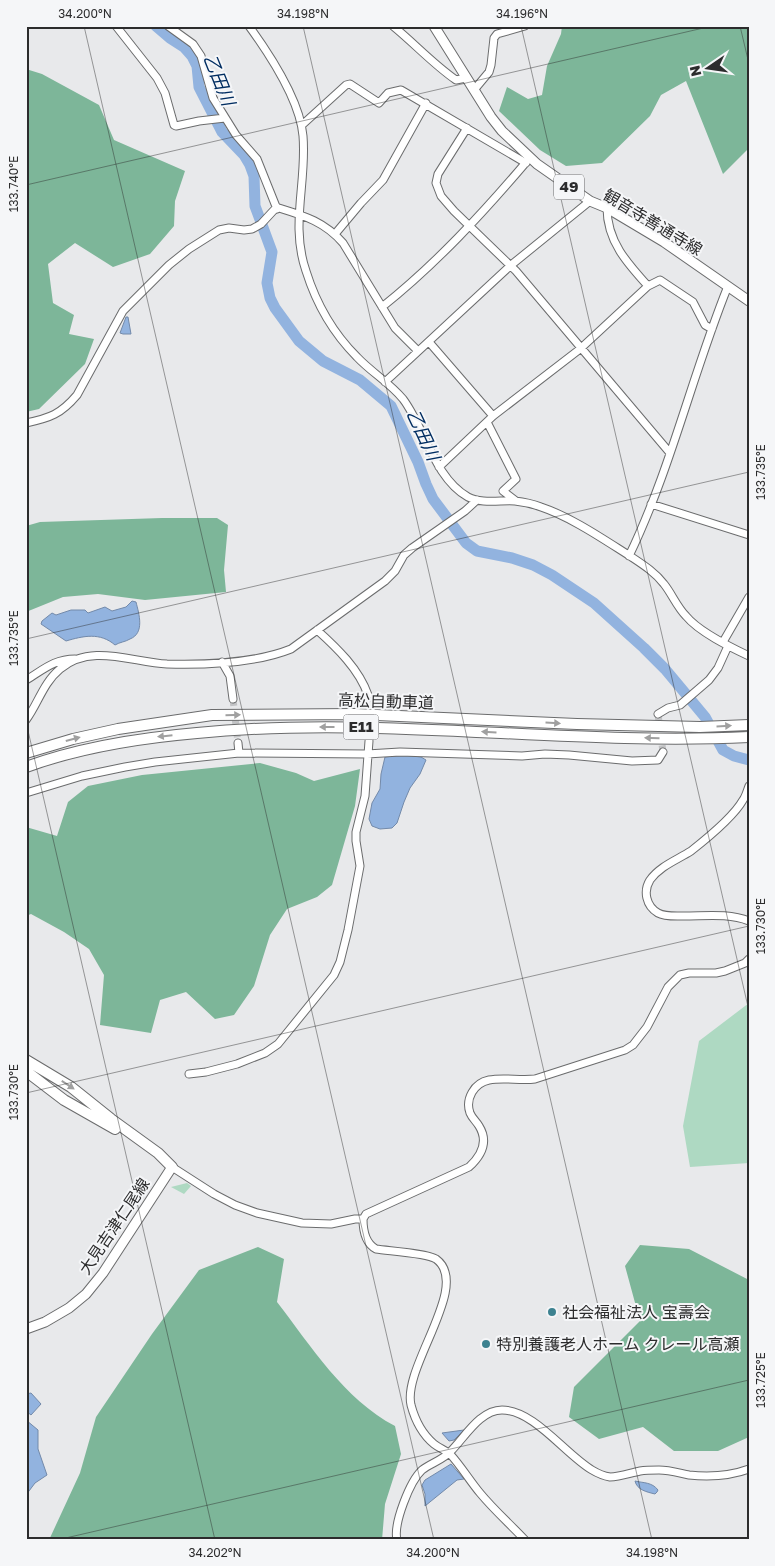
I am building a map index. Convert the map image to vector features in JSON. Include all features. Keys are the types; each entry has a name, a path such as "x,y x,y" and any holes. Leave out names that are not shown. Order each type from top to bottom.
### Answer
{"highway":[{"name":"高松自動車道","path":"26,753 73,739 118,729 212,715 355,714 700,727 749,725"},
{"name":"高松自動車道","path":"26,767 75,752 119,742 160,736 270,727 356,726 701,740 749,738"},
{"path":"26,1060 71,1087 158,1153 172,1167"},
{"path":"26,1071 64,1100 110,1126 172,1167"}],"main road":[{"name":"観音寺善通寺線","path":"434,26 502,131 528,161 590,201 607,208 664,242 749,301"},
{"name":"大見吉津仁尾線","path":"26,1328 45,1322 69,1308 86,1294 103,1273 172,1167"}],"street":[{"path":"116,26 157,78 165,93 174,125 225,118"},
{"path":"168,26 189,41 201,56 210,91 236,135 257,160 277,209"},
{"path":"249,26 264,46 286,84 302,125 304,162 298,215 299,245 305,270 328,321 357,358 402,398 418,423 439,467 455,487 468,497 477,500 516,501 541,507 570,520 630,556 652,571 663,582 685,616 693,623 725,644 749,656"},
{"path":"393,26 432,64 456,80 466,78"},
{"path":"474,90 489,72 494,38 497,34 525,26"},
{"path":"302,125 346,85 350,84 378,103 388,93 401,90 528,161 469,226 413,282 382,307"},
{"path":"335,234 361,202 383,180 426,103"},
{"path":"467,128 438,174 436,183 441,196 516,271 580,349 670,453"},
{"path":"385,382 510,266 590,201"},
{"path":"607,208 607,221 616,246 628,264 648,286"},
{"path":"26,423 46,419 58,414 69,404 77,395 123,312 169,265 189,248 219,230 229,228 252,229 261,224 277,209 318,221 335,234 343,243 395,328 418,351"},
{"path":"439,467 490,419 580,349 648,286 660,280 693,302 705,324 712,329"},
{"path":"630,556 670,453 728,286"},
{"path":"429,342 490,419 516,479 503,491 516,501"},
{"path":"26,680 51,664 65,659 80,659 103,655 165,664 222,662 280,654 291,649 385,581 395,572 404,555 477,500"},
{"path":"651,504 710,521 749,535"},
{"path":"658,714 668,708 680,705 709,680 718,668 725,644 749,597"},
{"path":"317,630 334,646 360,678 368,695"},
{"path":"26,720 54,675 67,664 80,659"},
{"path":"222,662 230,676 233,699"},
{"path":"189,1074 206,1072 237,1064 265,1053 278,1044 334,975 340,962 348,930 360,866 356,832 365,796 369,741"},
{"path":"238,743 239,753"},
{"path":"26,793 82,776 125,767 239,753 367,754 400,752 522,756 569,755 632,761 658,760 663,752"},
{"path":"749,786 744,800 735,811 691,850 660,870 647,885 646,894 652,908 658,913 669,916 727,916 739,917 749,921"},
{"path":"525,1540 481,1494 449,1453 434,1444 418,1425 410,1402 411,1381 444,1300 447,1282 445,1270 436,1258 372,1247 365,1235 363,1219 366,1214 469,1167 477,1160 481,1155 482,1138 480,1129 473,1119 469,1106 470,1096 479,1083 488,1080 523,1081 547,1076 625,1050 639,1039 668,987 680,975 725,971 746,963 749,959"},
{"path":"172,1167 214,1194 235,1205 257,1213 302,1223 332,1224 363,1219"},
{"path":"397,1540 398,1519 409,1490 422,1470 449,1453 485,1414 504,1410 533,1420 592,1470 607,1476 612,1477 641,1471 660,1470 691,1475 722,1475 735,1474 749,1469"}],"green space":[{"path":"562,26 749,26 749,148 723,174 686,81 661,95 650,116 602,163 566,166 540,150 499,111 507,87 528,99 542,95 547,66 561,34"},
{"path":"26,69 42,74 99,105 114,140 185,171 175,201 174,226 150,254 113,267 75,243 48,264 53,303 74,315 69,334 94,339 85,364 39,409 26,412"},
{"path":"217,518 228,525 224,570 226,592 145,600 98,594 63,597 26,612 26,526 40,522"},
{"path":"260,763 296,773 314,781 360,769 355,806 332,885 317,897 287,909 270,935 254,986 234,1015 215,1019 186,992 160,1000 151,1033 100,1025 104,975 89,949 64,932 31,914 26,916 26,827 57,836 68,802 88,786 142,775"},
{"path":"749,1003 749,1163 690,1167 683,1126 699,1041"},
{"path":"187,1183 191,1186 184,1194 171,1187"},
{"path":"640,1245 689,1249 749,1280 749,1437 718,1451 674,1451 643,1427 599,1439 569,1417 574,1387 640,1321 625,1266"},
{"path":"258,1247 284,1259 277,1302 316,1353 344,1387 377,1415 395,1426 401,1454 385,1504 382,1540 49,1540 80,1473 96,1417 152,1334 199,1270"}],"water":[{"path":"126,317 128,317 131,334 120,333"},
{"path":"132,601 136,602 138,612 140,623 138,632 130,639 115,645 103,638 91,636 66,641 41,624 52,613 56,615 71,610 85,610 88,613 105,607 112,611 126,607"},
{"path":"404,755 421,757 426,760 420,774 410,788 397,823 392,828 380,829 372,826 369,819 372,803 380,789 385,757"},
{"path":"31,1393 41,1404 31,1415 26,1411 26,1394"},
{"path":"26,1420 38,1430 38,1449 47,1475 35,1483 26,1495"},
{"path":"464,1430 454,1440 449,1441 442,1433"},
{"path":"451,1464 464,1479 457,1480 425,1506 425,1494 422,1485 425,1480"},
{"path":"635,1481 650,1484 658,1490 655,1494 640,1489"}],"waterway":[{"name":"乙田川","path":"156,26 184,47 192,56 197,66 199,87 222,132 244,155 250,165 254,176 255,206 272,252 267,283 270,298 299,341 323,361 360,380 391,406 418,462 433,499 466,543 477,551 512,558 533,565 552,575 594,603 665,669 705,717 723,750 734,756 749,760"}],"tunnel":[{"path":"368,695 369,741"},
{"path":"233,699 238,743"},
{"path":"658,714 663,752"}],"place":[{"name":"社会福祉法人 宝壽会","path":"552,1312"},
{"name":"特別養護老人ホーム クレール高瀬","path":"486,1344"}]}
